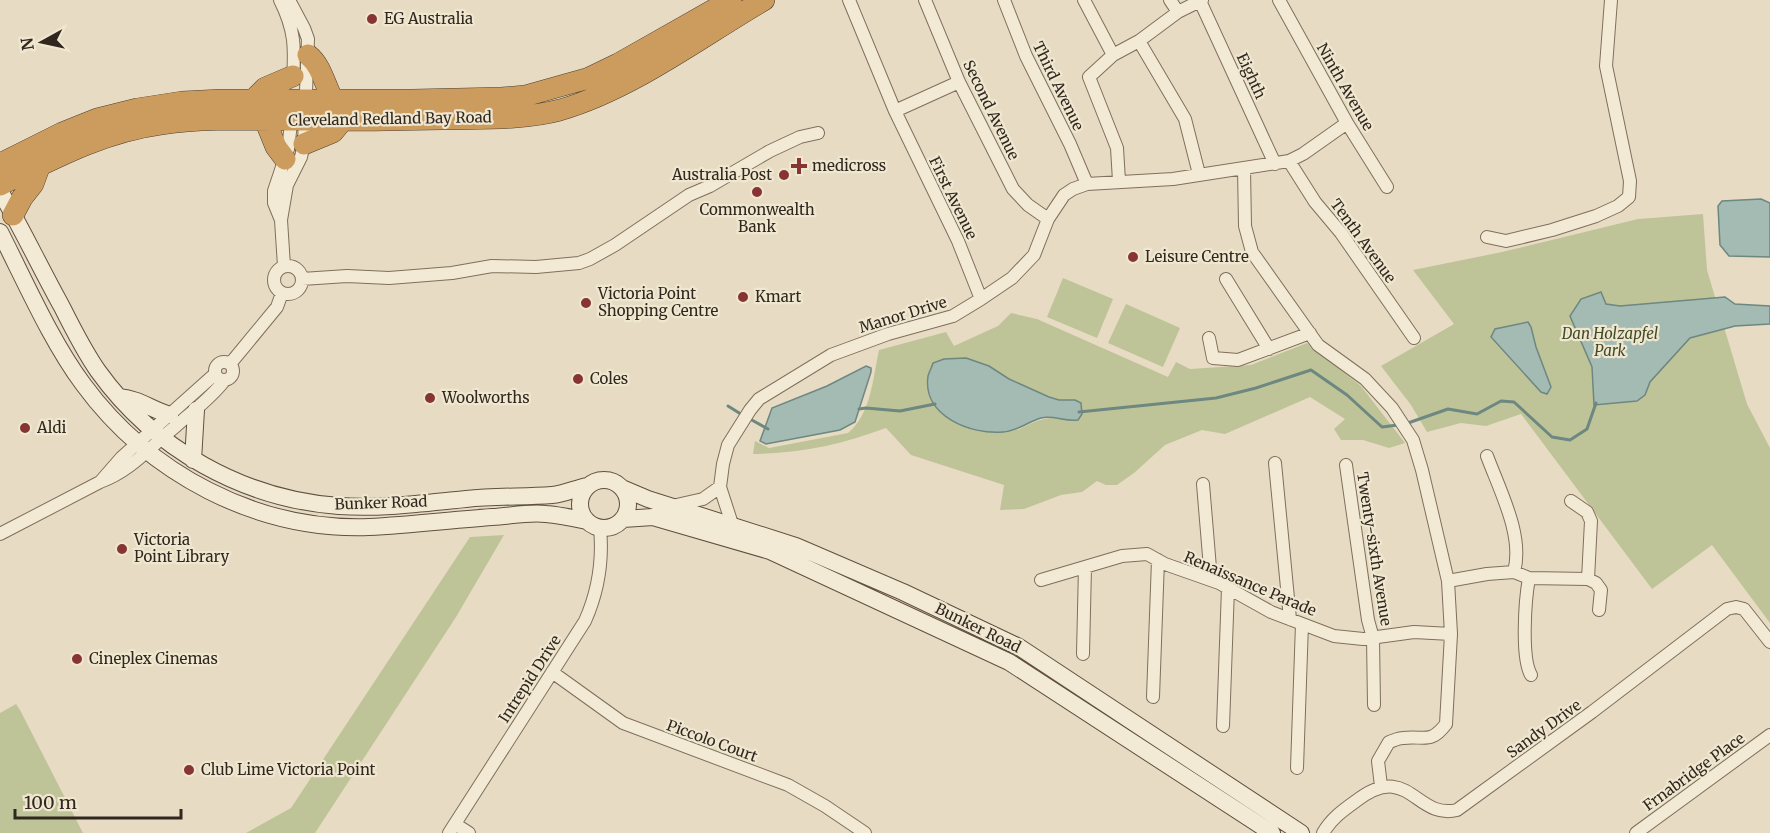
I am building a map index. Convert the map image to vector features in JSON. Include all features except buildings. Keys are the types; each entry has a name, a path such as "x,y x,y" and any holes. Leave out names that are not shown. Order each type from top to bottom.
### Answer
{"highway":[{"name":"Cleveland Redland Bay Road","path":"338,111 525,96 560,87 589,78 618,64 731,0"},
{"name":"Cleveland Redland Bay Road","path":"6,155 78,126 127,111 182,102 253,100 299,111 522,117 558,110 591,99 624,84 764,0"},
{"path":"304,144 333,132 338,111 327,90 317,62 308,55"},
{"path":"253,100 265,88 293,75"},
{"name":"Cleveland Redland Bay Road","path":"0,185 100,138 158,124 206,119 265,120 299,111"},
{"path":"265,120 276,147 285,159"},
{"path":"13,215 33,184 40,165"}],"main road":[{"name":"Bunker Road","path":"0,191 87,354 119,397 158,434 194,460 227,477 266,492 303,501 339,506 372,507 506,495 554,495 587,486"},
{"name":"Bunker Road","path":"0,232 63,352 82,383 105,411 142,448 194,483 228,500 288,519 343,526 367,527 544,514 594,524"},
{"path":"119,397 136,399 170,415"},
{"path":"194,460 196,410"},
{"path":"605,480 617,484 622,488 628,503 623,519 613,526 594,524 580,507 583,492 587,486 605,480"},
{"name":"Bunker Road","path":"622,488 796,546 903,592 1019,647 1301,833"},
{"name":"Bunker Road","path":"623,519 653,517 770,552 897,608 1009,662 1272,833"},
{"path":"1009,662 1019,647"}],"street":[{"path":"280,0 294,34 293,75 304,144 301,157 288,185 281,220 285,266"},
{"path":"281,220 274,203 274,190 299,111 308,55 306,33 289,0"},
{"name":"First Avenue","path":"849,0 895,111 958,241 981,299"},
{"name":"Second Avenue","path":"925,0 959,82 1013,189 1028,205 1048,219"},
{"name":"Third Avenue","path":"1004,0 1026,56 1070,144 1087,184"},
{"path":"1084,0 1113,55"},
{"path":"1170,0 1178,12"},
{"name":"Ninth Avenue","path":"1279,0 1347,123 1387,187"},
{"path":"1487,237 1506,241 1552,230 1596,216 1618,206 1629,197 1630,181 1606,66 1611,0"},
{"path":"1119,181 1116,148 1089,77 1113,55 1139,40 1178,12 1201,1"},
{"name":"Eighth","path":"1201,1 1275,164"},
{"path":"1139,40 1185,119 1199,174"},
{"path":"895,111 959,82"},
{"name":"Manor Drive","path":"732,524 720,487 728,445 759,399 831,355 888,334 953,316 981,299 1012,278 1034,255 1048,219 1064,195 1073,189 1087,184 1173,179 1289,161 1303,154 1347,123"},
{"path":"302,279 347,276 388,278 452,273 492,266 536,267 579,263 615,245 689,195 710,186 770,151 800,137 818,133"},
{"name":"Tenth Avenue","path":"1289,161 1315,202 1341,233 1414,338"},
{"path":"1244,168 1245,226 1250,246 1259,263 1318,345 1365,379 1396,415 1413,440 1448,581 1451,634 1446,724 1438,734 1425,740 1403,738 1389,742 1378,761 1381,786 1366,793 1333,818 1323,833"},
{"path":"285,266 298,270 302,279 299,288 287,294 275,287 274,278 277,270 285,266"},
{"path":"1226,279 1269,349"},
{"path":"158,434 170,415 219,377 229,379 233,375 230,364 277,307 282,293"},
{"path":"1209,338 1213,358 1238,360 1310,333"},
{"path":"0,534 100,482 121,458 142,448 158,434 196,410 214,393 219,377"},
{"path":"1487,456 1515,534 1517,562 1514,572"},
{"path":"1275,464 1290,619"},
{"name":"Twenty-sixth Avenue","path":"1346,465 1368,620 1373,638 1374,705"},
{"path":"1203,484 1211,580"},
{"path":"672,506 703,500 720,487"},
{"path":"1571,501 1587,512 1592,521 1588,579"},
{"name":"Intrepid Drive","path":"452,828 585,621 591,608 599,569 594,524"},
{"name":"Renaissance Parade","path":"1041,580 1122,556 1148,555 1211,580 1271,612 1334,636 1373,638 1414,632 1451,634"},
{"path":"1153,697 1158,560"},
{"path":"1083,654 1085,567"},
{"path":"1448,581 1514,572 1529,578 1588,579 1596,583 1601,590 1599,610"},
{"path":"1529,578 1525,655 1527,668 1532,675"},
{"path":"1223,726 1228,588"},
{"name":"Sandy Drive","path":"1381,786 1399,787 1446,813 1457,810 1592,712 1727,609 1736,607 1744,609 1770,642"},
{"path":"1296,768 1302,624"},
{"name":"Piccolo Court","path":"552,672 623,723 788,785 865,833"},
{"name":"Frnabridge Place","path":"1636,833 1770,735"},
{"path":"452,828 469,833"}],"green space":[{"name":"Dan Holzapfel Park","path":"1703,214 1707,270 1747,404 1770,448 1770,623 1712,545 1652,589 1521,414 1486,426 1461,423 1427,432 1411,405 1381,366 1454,324 1413,270 1502,252 1638,219"},
{"path":"1063,278 1113,299 1097,338 1047,317"},
{"path":"1126,304 1180,328 1163,367 1108,343"},
{"path":"1011,313 1037,319 1168,377 1176,362 1190,369 1251,365 1307,343 1361,386 1405,443 1389,448 1363,440 1341,440 1334,429 1345,419 1310,397 1225,434 1202,430 1165,445 1117,485 1106,485 1097,481 1082,492 1061,495 1024,509 1000,510 1004,485 911,455 886,428 821,447 753,454 755,441 769,448 848,433 862,416 866,406 873,384 879,350 946,332 954,346 998,326","holes":["966,358 989,366 1009,379 1049,397 1059,400 1075,400 1082,409 1082,414 1070,421 1056,418 1043,419 1018,430 944,359"]},
{"path":"504,535 456,617 315,833 246,833 291,808 470,537"},
{"path":"16,704 83,833 0,833 0,713"}],"water":[{"path":"1761,199 1770,203 1770,257 1729,256 1720,245 1718,206 1722,201"},
{"path":"1601,292 1606,304 1620,306 1725,297 1735,304 1770,306 1770,324 1735,326 1690,338 1650,382 1645,395 1637,401 1594,405 1592,367 1570,316 1581,299"},
{"path":"1528,322 1551,387 1547,394 1541,392 1491,337 1495,329"},
{"path":"966,358 989,366 1009,379 1049,397 1059,400 1075,400 1081,403 1082,414 1078,420 1041,418 1003,432 977,430 951,420 933,402 928,390 928,376 933,363 944,359"},
{"path":"866,366 871,368 871,372 855,422 840,430 766,444 760,441 772,408 827,386"}],"waterway":[{"path":"1079,412 1216,398 1311,370 1347,395 1382,427 1398,425"},
{"path":"1408,423 1448,409 1477,414 1501,401 1514,402 1552,437 1570,440 1587,429 1596,403"},
{"path":"859,409 900,411 935,404"},
{"path":"728,406 744,416"},
{"path":"750,419 768,429"}],"place":[{"name":"EG Australia","path":"372,19"},
{"name":"medicross","path":"799,166"},
{"name":"Australia Post","path":"784,175"},
{"name":"Commonwealth Bank","path":"757,192"},
{"name":"Leisure Centre","path":"1133,257"},
{"name":"Kmart","path":"743,297"},
{"name":"Victoria Point Shopping Centre","path":"586,303"},
{"name":"Coles","path":"578,379"},
{"name":"Woolworths","path":"430,398"},
{"name":"Aldi","path":"25,428"},
{"name":"Victoria Point Library","path":"122,549"},
{"name":"Cineplex Cinemas","path":"77,659"},
{"name":"Club Lime Victoria Point","path":"189,770"}]}
